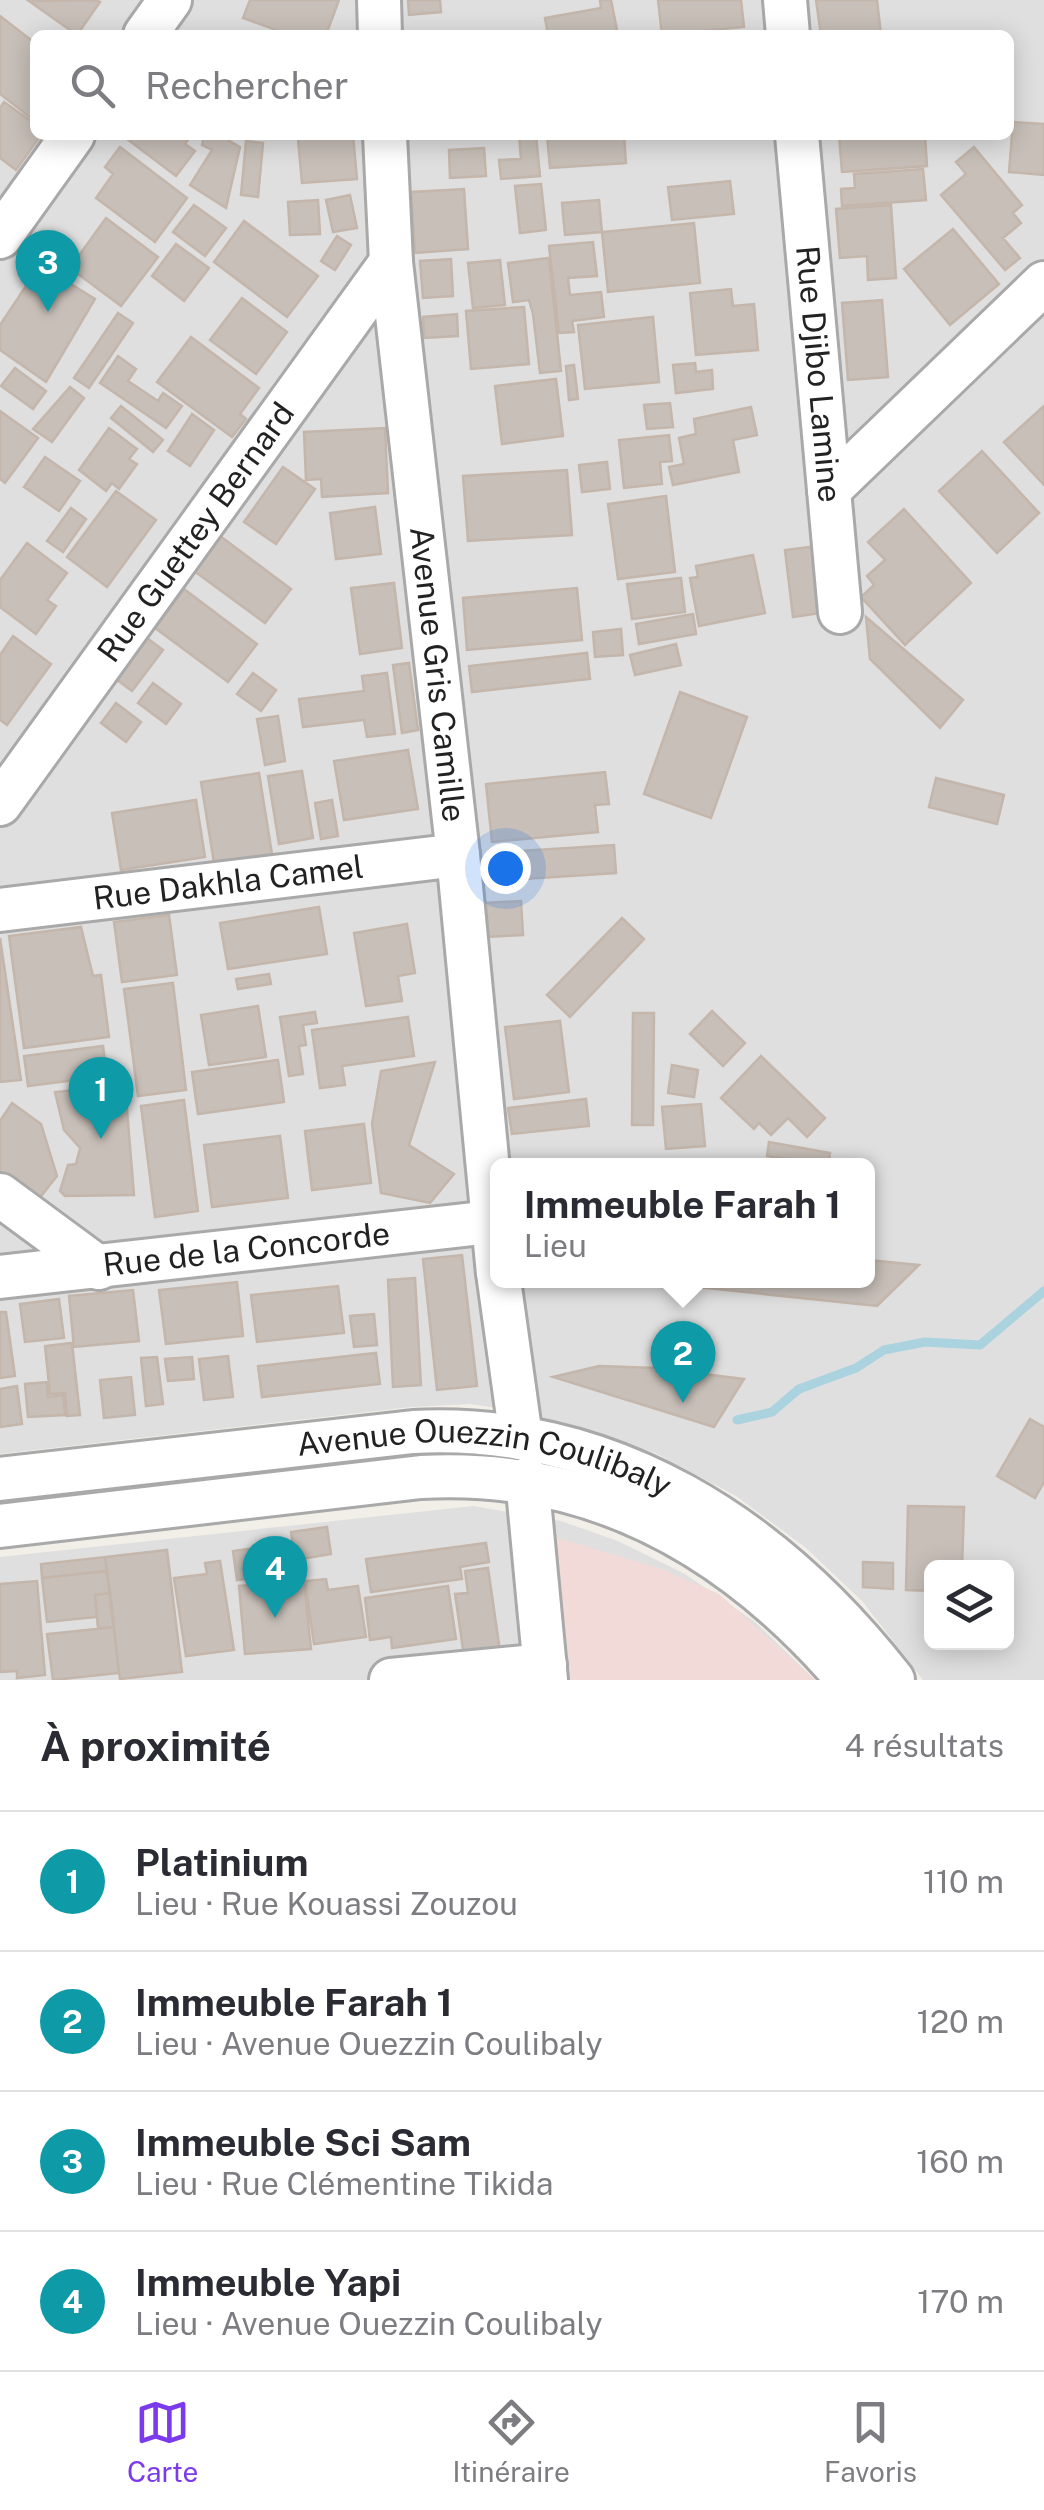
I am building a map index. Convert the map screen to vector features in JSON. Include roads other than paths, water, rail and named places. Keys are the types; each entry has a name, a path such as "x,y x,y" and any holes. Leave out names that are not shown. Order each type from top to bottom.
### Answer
{"street":[{"path":"149,30 170,0"},
{"path":"378,0 380,30"},
{"path":"785,0 788,30"},
{"path":"0,237 69,140"},
{"name":"Avenue Gris Camille","path":"385,140 391,262 458,856 490,1211"},
{"name":"Rue Djibo Lamine","path":"797,140 840,612"},
{"name":"Rue Guettey Bernard","path":"0,804 391,262"},
{"path":"829,490 1044,283"},
{"name":"Rue Dakhla Camel","path":"0,910 458,856"},
{"path":"0,1195 99,1268"},
{"name":"Rue de la Concorde","path":"0,1277 490,1222"},
{"name":"Avenue Gris Camille","path":"500,1288 521,1438"},
{"name":"Avenue Ouezzin Coulibaly","path":"0,1479 413,1432 469,1429 521,1438 645,1476 723,1517 790,1567 831,1606 893,1680"},
{"name":"Avenue Ouezzin Coulibaly","path":"0,1526 420,1476 474,1474 527,1480 630,1511 702,1547 817,1644 848,1680"},
{"path":"391,1680 546,1672 527,1480"}],"waterway":[{"path":"737,1420 772,1412 799,1389 856,1368 884,1350 925,1342 980,1345 1044,1291"}],"place":[{"name":"Immeuble Sci Sam","path":"48,312"},
{"name":"Platinium","path":"101,1139"},
{"name":"Immeuble Farah 1","path":"683,1403"},
{"name":"Immeuble Yapi","path":"275,1618"}]}
